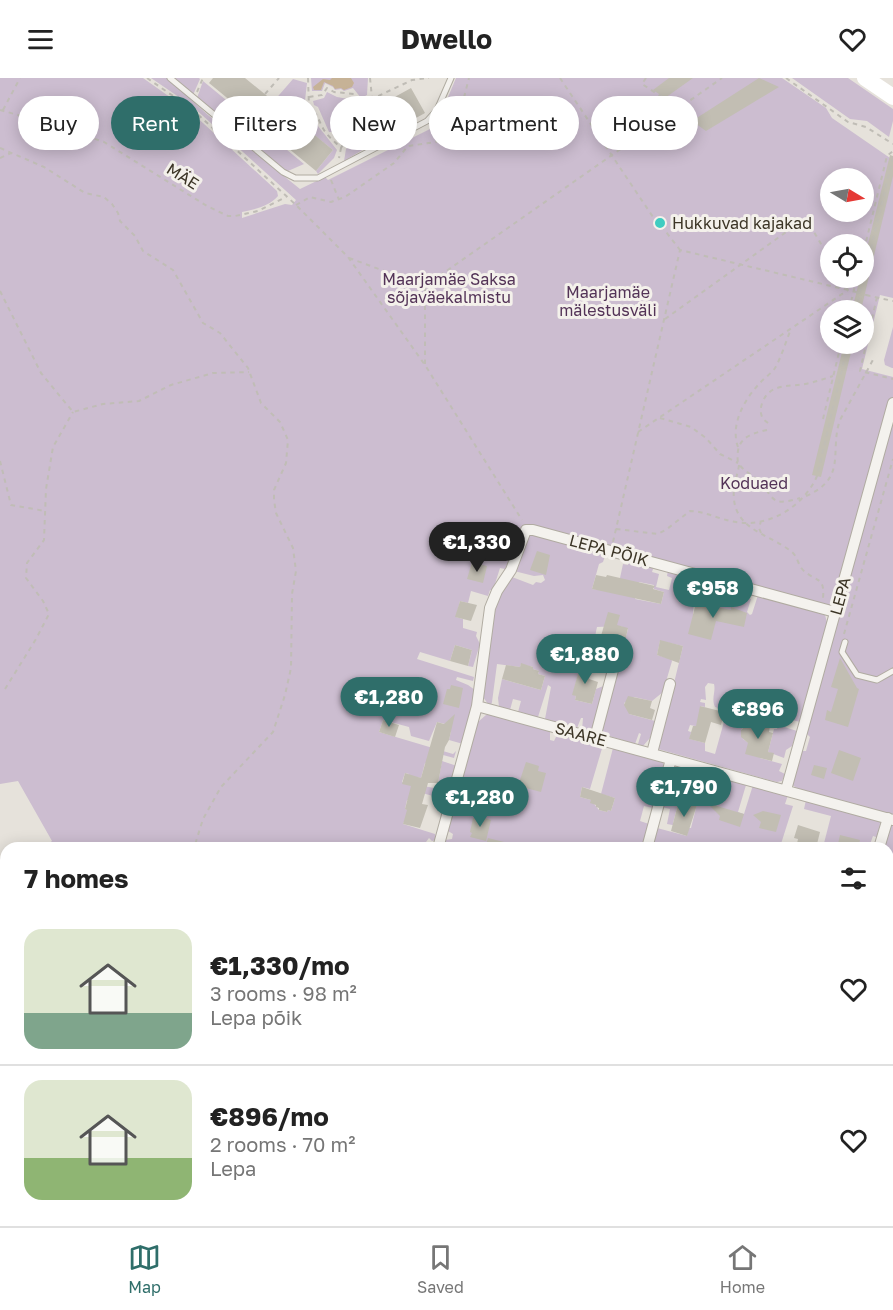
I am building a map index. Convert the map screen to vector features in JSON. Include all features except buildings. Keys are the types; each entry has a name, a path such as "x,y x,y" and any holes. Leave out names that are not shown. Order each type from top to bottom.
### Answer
{"main road":[{"path":"865,78 893,97"}],"street":[{"name":"LEPA","path":"786,790 893,403"},
{"name":"LEPA PÕIK","path":"528,529 835,612"},
{"path":"440,842 477,706 490,608 497,591 511,570 524,532 528,529"},
{"path":"595,738 613,670"},
{"path":"652,753 670,684"},
{"name":"SAARE","path":"477,706 891,819"},
{"path":"649,842 671,759"},
{"path":"881,842 891,819"}],"lane":[{"path":"170,78 191,96"},
{"path":"200,104 289,176 308,180 328,173 427,122 437,110 451,78"},
{"path":"845,642 842,652 857,675 877,680 893,671"}],"path":[{"path":"1,110 20,78"},
{"path":"147,78 192,109 296,205 348,257 425,364 528,529"},
{"path":"195,96 203,78"},
{"path":"265,94 279,78"},
{"path":"308,78 309,96"},
{"path":"370,78 372,96"},
{"path":"376,96 411,79 429,78"},
{"path":"296,205 310,197 331,202 339,200 391,166 408,146 432,144 440,138 461,109 469,78"},
{"path":"560,78 657,223 662,224 680,250 893,301"},
{"path":"646,78 642,84 660,96"},
{"path":"697,96 722,78"},
{"path":"786,78 848,122 866,127 893,144"},
{"path":"316,96 322,95 327,88 356,96"},
{"name":"MÄE","path":"1,110 104,142 223,214 236,216 258,211 286,198"},
{"path":"318,117 330,137"},
{"path":"0,148 44,167 85,193 104,197 112,204 120,221 135,236 143,251 173,270 203,323 224,339 249,372 258,399 280,422 288,440 286,463 274,490 276,513 293,548 296,571 292,606 291,668 285,695 273,732 221,787 203,819 196,842"},
{"path":"336,169 341,150"},
{"path":"425,286 619,150"},
{"path":"868,234 887,156 893,151"},
{"path":"0,158 12,153"},
{"path":"858,300 893,157"},
{"path":"328,173 339,200"},
{"path":"665,319 793,227 814,232 820,242"},
{"path":"611,551 680,250"},
{"path":"348,257 425,286"},
{"path":"425,286 425,364"},
{"path":"852,300 856,288"},
{"path":"638,432 848,290"},
{"path":"0,291 42,373 73,412"},
{"path":"877,297 860,371 893,379"},
{"path":"792,327 776,366 746,401 736,429 739,464 734,485 735,500 736,508 755,532 790,551 797,557 804,571 821,581 824,588 823,608"},
{"path":"823,419 839,354"},
{"path":"806,496 817,476 846,354"},
{"path":"660,418 691,427 706,438 720,454 739,464 759,481 770,497 776,501 783,502 800,498 823,486 831,475 836,454 838,424 874,358"},
{"path":"5,688 49,614 43,601 26,578 27,564 44,540 52,447 73,412 103,404 139,401 171,385 213,372 249,372"},
{"path":"768,423 763,419 760,408 765,396 771,390 778,387 802,385 834,376"},
{"path":"738,447 747,437 767,430"},
{"path":"845,642 843,638 893,459"},
{"path":"0,461 11,505 45,511"},
{"path":"616,529 658,534 667,530 690,511 746,523 761,521 784,513 800,498"},
{"path":"761,521 759,528 761,534"}],"green space":[{"path":"0,78 143,78 168,96 111,96 111,150 200,150 200,120 212,131 212,150 232,150 277,191 278,196 274,200 261,207 242,212 242,218 285,204 292,205 296,200 241,150 252,150 300,189 325,177 328,180 388,150 417,150 417,136 429,130 429,150 579,150 579,96 448,96 456,78 782,78 826,108 832,118 893,160 893,298 880,295 874,320 874,300 820,300 820,354 866,354 862,369 893,377 893,403 835,612 522,526 503,575 505,569 500,568 493,590 490,590 488,596 471,591 468,603 460,601 456,617 463,619 463,628 477,632 476,636 480,644 473,667 468,666 472,650 455,645 450,661 420,652 417,659 474,677 473,681 457,677 456,680 475,690 463,744 449,740 451,731 445,724 437,722 429,741 411,736 409,727 383,720 379,732 453,754 456,751 454,758 443,755 430,763 425,763 421,778 405,773 402,782 445,790 444,795 440,798 415,791 411,801 407,800 405,809 409,810 403,824 435,834 436,840 432,841 429,838 426,842 52,841 18,781 0,784"},
{"path":"151,78 167,78 187,96 177,96"},
{"path":"174,78 199,78 200,79 193,95"},
{"path":"311,78 368,78 367,95 365,96 359,96 353,88 344,91 335,90 325,83 322,91 312,91"},
{"path":"792,78 848,78 893,109 889,137 867,121 850,119"},
{"path":"293,79 307,83 306,96 278,96"},
{"path":"203,81 221,96 212,96 212,110 198,96"},
{"path":"327,92 335,96 330,96 330,132 318,107 318,100 324,98"},
{"path":"200,108 212,118 212,124 200,113"},
{"path":"318,126 330,141 330,148 318,138"},
{"path":"261,150 287,150 304,164 288,171"},
{"path":"333,150 337,150 334,158 318,174 316,171"},
{"path":"346,150 362,150 344,161"},
{"path":"893,327 892,368 885,365 884,360"},
{"path":"893,417 893,816 792,785 802,751 806,751 810,737 805,732"},
{"path":"528,534 606,553 603,562 599,564 592,589 617,592 623,564 628,565 629,559 654,566 652,572 659,574 656,587 669,590 672,578 667,576 668,570 711,581 707,600 694,601 693,614 707,618 719,608 717,607 723,584 745,591 744,597 751,599 747,612 750,615 758,595 825,615 828,626 800,722 773,715 770,726 751,723 741,730 743,739 761,752 760,758 782,764 779,771 785,774 782,781 769,780 658,749 683,646 660,641 657,655 672,661 663,692 652,701 634,697 624,703 629,709 629,714 655,721 650,738 643,746 638,744 641,734 639,733 635,744 603,734 601,729 628,629 620,626 597,627 593,657 603,660 610,667 608,674 581,663 573,694 576,696 575,700 592,704 596,689 606,685 593,732 582,730 583,718 577,728 545,719 551,687 548,685 538,717 518,712 521,701 513,699 510,710 499,707 498,698 502,679 541,690 545,676 538,674 539,671 533,667 521,664 520,667 497,664 492,702 491,705 488,704 483,697 484,679 497,599 512,577 533,585 545,580 543,575 534,576 514,571","holes":["639,582 654,585 654,589 664,592 661,604 635,599","708,683 714,684 715,707 727,711 715,754 705,751 705,743 690,739 691,732 688,731 690,725 700,727 700,706 705,707 705,703 700,702 701,699 706,700 705,687"]},
{"path":"486,715 492,715 550,730 550,740 554,741 558,733 603,745 590,789 582,787 580,797 591,800 599,810 607,812 611,811 615,798 601,794 613,748 663,762 664,766 653,808 644,806 640,821 649,824 644,842 444,842 452,839 453,834 448,831 478,722"},
{"path":"778,725 797,731 792,746 786,750 784,758 768,752 774,729 777,729"},
{"path":"442,761 457,766 451,785 438,783"},
{"path":"681,766 746,785 738,812 744,814 753,785 788,795 785,804 793,806 782,842 653,842 657,828 687,836 688,828 691,828 697,804 679,800 673,823 678,826 667,824 670,809 662,807 673,770"},
{"path":"806,800 880,822 879,838 873,836 871,842 824,842 831,816 804,809"},
{"path":"893,824 893,842 886,842"}],"shaded area":[{"path":"351,78 354,83 352,87 344,90 335,89 324,82 321,90 314,90 313,87 323,79"}],"place":[{"name":"Hukkuvad kajakad","path":"660,223"}],"park label":[{"name":"Maarjamäe Saksa sõjaväekalmistu","path":"449,288"},
{"name":"Maarjamäe mälestusväli","path":"608,301"},
{"name":"Koduaed","path":"754,483"}]}
